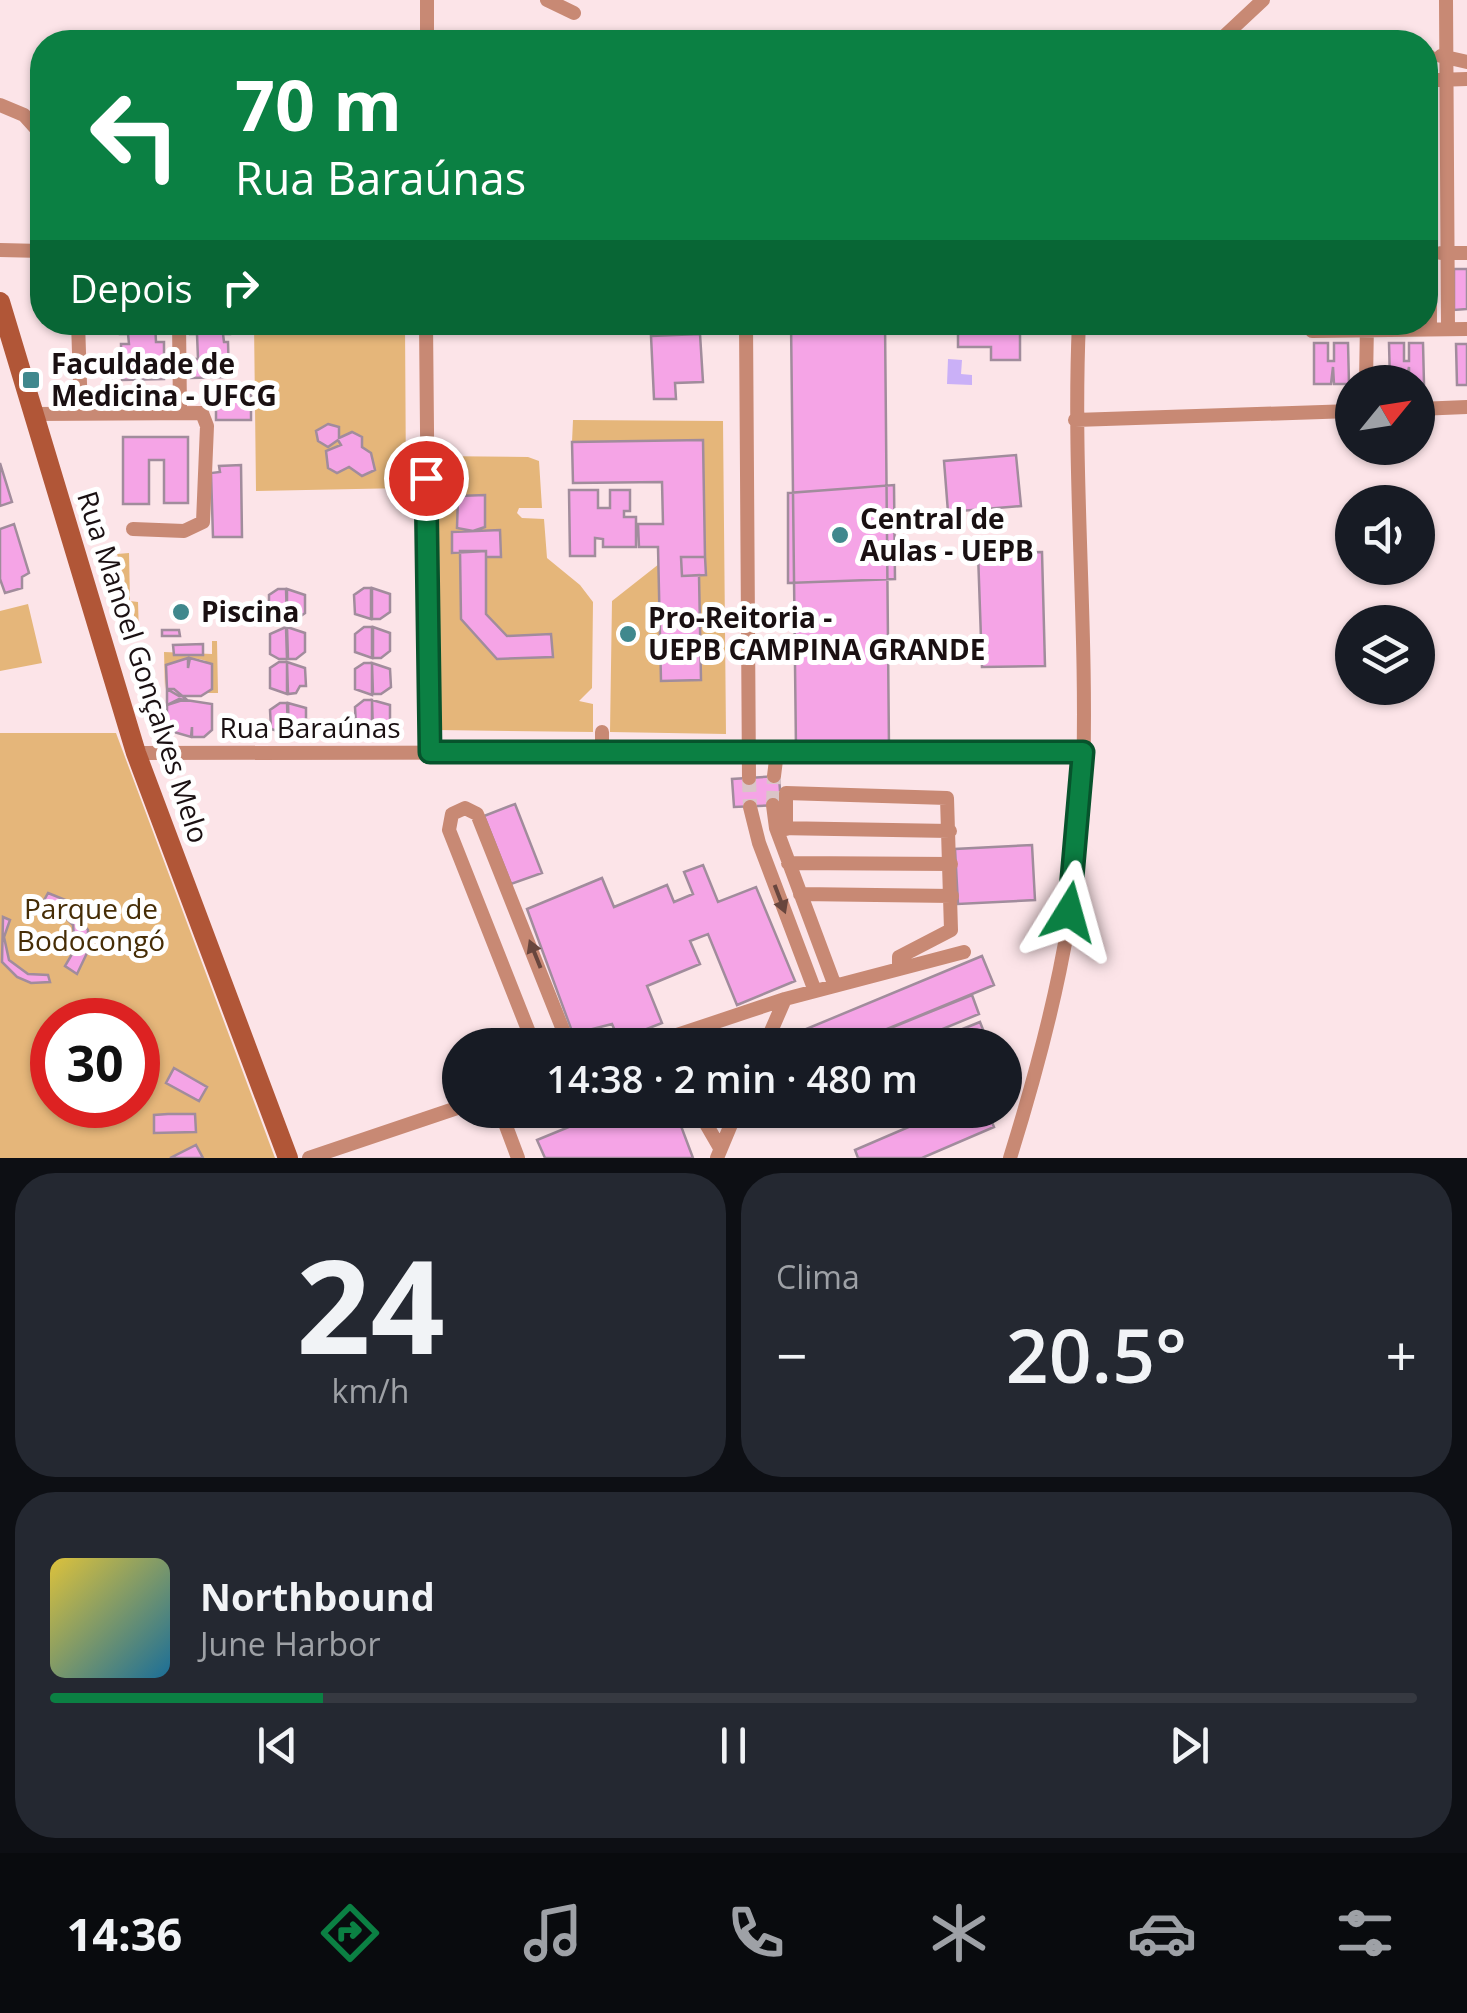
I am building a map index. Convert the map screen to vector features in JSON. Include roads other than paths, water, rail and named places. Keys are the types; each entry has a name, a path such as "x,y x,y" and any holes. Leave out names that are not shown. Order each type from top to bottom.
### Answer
{"street":[{"path":"426,0 426,30"},
{"path":"547,0 574,13"},
{"path":"1231,30 1263,0"},
{"path":"1438,71 1447,56 1446,0"},
{"path":"1438,56 1467,62"},
{"path":"1438,80 1467,79"},
{"path":"0,105 30,121"},
{"path":"1438,204 1446,253 1448,329"},
{"path":"0,250 30,250"},
{"path":"1438,253 1467,253"},
{"name":"Rua Manoel Gonçalves Melo","path":"0,302 136,753 288,1158"},
{"path":"1438,328 1467,329"},
{"path":"78,335 81,414"},
{"path":"179,335 180,411"},
{"path":"426,335 430,752"},
{"path":"746,335 750,778"},
{"path":"1010,1158 1056,986 1075,874 1083,752 1075,420 1078,335"},
{"path":"1366,365 1367,335"},
{"path":"1435,409 1467,408"},
{"path":"34,414 196,411 206,418 203,522 184,531 133,529"},
{"path":"1075,420 1335,412"},
{"path":"602,732 602,752"},
{"path":"774,776 777,752"},
{"name":"Rua Baraúnas","path":"136,753 1083,752"},
{"path":"781,828 786,793 945,796 950,831 951,930 899,957 899,969"},
{"path":"527,1028 449,830 452,814 464,808 477,814 562,1028"},
{"path":"814,991 751,809 774,808 788,863 835,986"},
{"path":"781,828 950,831"},
{"path":"788,863 951,864"},
{"path":"800,894 952,896"},
{"path":"702,1028 785,999 964,952"},
{"path":"772,1028 785,999"},
{"path":"309,1158 442,1113"},
{"path":"507,1128 518,1158"},
{"path":"706,1128 718,1153"},
{"path":"718,1153 728,1128"}],"tunnel":[{"path":"773,805 774,776"},
{"path":"749,778 750,807"}],"place":[{"name":"Faculdade de Medicina - UFCG","path":"31,380"},
{"name":"Central de Aulas - UEPB","path":"840,535"},
{"name":"Piscina","path":"181,612"},
{"name":"Pro-Reitoria - UEPB CAMPINA GRANDE","path":"628,634"}],"park label":[{"name":"Parque de Bodocongó","path":"91,925"}]}
